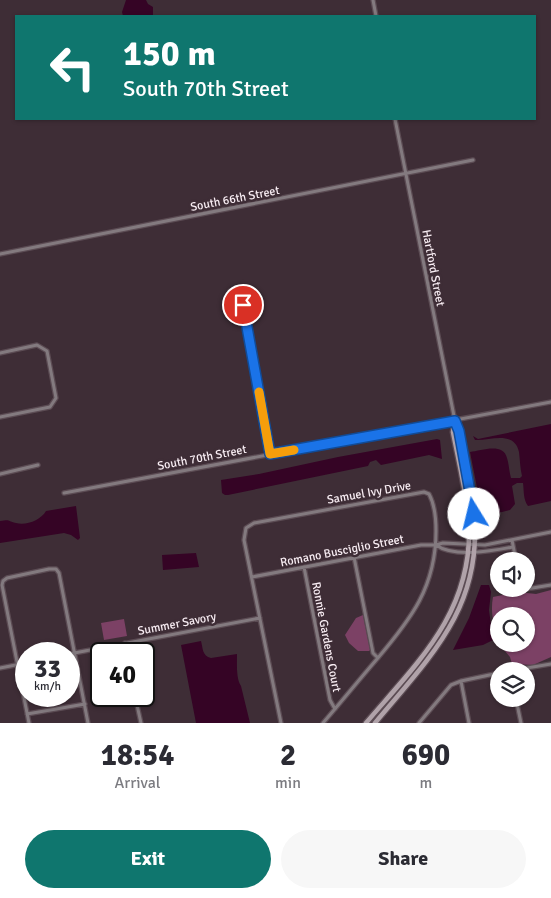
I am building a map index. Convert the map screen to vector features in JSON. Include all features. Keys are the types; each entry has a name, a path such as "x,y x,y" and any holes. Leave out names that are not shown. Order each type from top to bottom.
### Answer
{"street":[{"path":"373,0 376,15"},
{"name":"Hartford Street","path":"395,120 455,421"},
{"name":"South 66th Street","path":"0,254 474,160"},
{"path":"230,291 243,305 270,454"},
{"path":"0,353 37,345 47,352 56,398 50,407 0,417"},
{"name":"South 70th Street","path":"64,493 551,402"},
{"path":"366,723 428,650 442,630 459,592 468,545 466,503 453,432 455,421"},
{"path":"375,723 432,655 450,629 467,590 475,545 474,514 459,431 455,421"},
{"path":"0,474 38,465"},
{"name":"Samuel Ivy Drive","path":"281,723 244,540 245,532 249,525 417,493 424,492 429,494 432,499 436,527 436,545 423,596 406,624 323,723"},
{"name":"Romano Busciglio Street","path":"252,577 421,545 443,543 475,545 551,532"},
{"path":"512,540 514,552"},
{"name":"Romano Busciglio Street","path":"436,545 443,550 484,553 513,547"},
{"path":"354,558 373,653 378,658"},
{"name":"Ronnie Gardens Court","path":"304,567 330,700 335,709"},
{"path":"15,649 2,586 3,581 7,578 50,569 56,569 59,573 73,642"},
{"path":"535,587 551,585"},
{"name":"Summer Savory","path":"130,642 260,618"},
{"path":"535,667 551,664"},
{"path":"0,668 15,665"},
{"path":"419,723 451,685 490,675"},
{"path":"80,678 88,723"},
{"path":"461,681 469,723"},
{"path":"27,714 85,704"},
{"path":"26,707 29,723"},
{"path":"137,707 140,723"},
{"path":"518,707 521,723"}],"shaded area":[{"path":"126,0 146,0 153,7 153,15 123,15"},
{"path":"551,424 551,501 528,506 524,498 523,483 517,483 512,486 515,504 510,510 495,513 481,508 470,452 491,449 501,450 507,458 511,478 520,478 522,476 519,452 512,441 501,438 475,440 473,436 478,439"},
{"path":"437,439 440,440 442,459 429,455 381,465 376,460 370,462 368,466 228,495 222,493 221,480"},
{"path":"76,506 80,538 78,540 64,533 0,543 0,521 8,520 20,524 29,523 37,520 46,511"},
{"path":"196,553 199,567 163,570 162,555"},
{"path":"481,585 489,585 490,642 483,645 453,650 469,618"},
{"path":"551,590 551,657 535,664 535,662 511,662 506,652 535,652 535,607 492,607 493,597 535,597 536,594"},
{"path":"363,615 369,651 358,651 349,643 345,635 356,618"},
{"path":"124,619 127,636 104,640 101,623"},
{"path":"201,641 203,651 208,657 237,654 238,679 250,723 196,723 181,645"}],"slow traffic":[{"path":"259,392 270,454 294,450"}],"route":[{"path":"243,305 270,454 455,421 459,431 474,514"}]}
